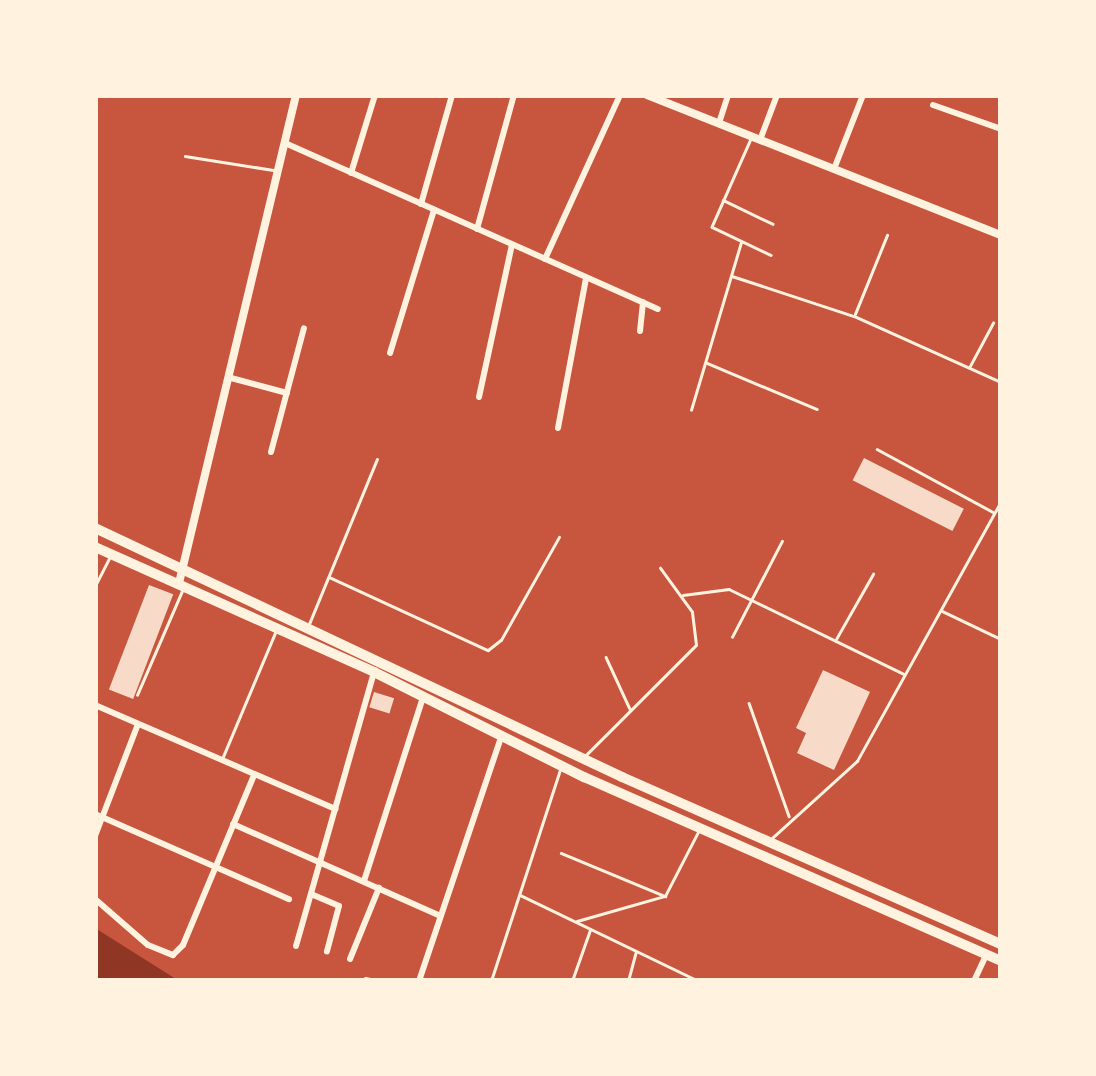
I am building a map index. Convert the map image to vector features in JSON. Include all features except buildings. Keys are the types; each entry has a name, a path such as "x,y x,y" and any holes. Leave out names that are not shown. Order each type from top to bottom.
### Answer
{"highway":[{"path":"95,528 184,566 583,758 1001,944"},
{"path":"95,547 374,672 699,829 1001,960"}],"street":[{"path":"182,584 296,95"},
{"path":"351,173 375,95"},
{"path":"421,204 452,95"},
{"path":"476,229 514,95"},
{"path":"545,259 620,95"},
{"path":"648,95 1001,235"},
{"path":"720,124 728,95"},
{"path":"756,138 777,95"},
{"path":"834,169 864,95"},
{"path":"933,105 1001,129"},
{"path":"285,144 658,308"},
{"path":"390,353 434,210"},
{"path":"479,397 512,245"},
{"path":"558,428 586,278"},
{"path":"640,331 644,302"},
{"path":"271,452 304,328"},
{"path":"231,378 287,392"},
{"path":"296,946 374,672"},
{"path":"364,881 423,696"},
{"path":"95,706 335,809"},
{"path":"95,836 99,815 138,724"},
{"path":"419,981 502,736"},
{"path":"95,899 148,946 172,954 183,946 254,775"},
{"path":"99,815 289,898"},
{"path":"234,824 441,916"},
{"path":"350,959 379,888"},
{"path":"311,894 340,906 327,951"},
{"path":"974,981 986,954"}],"lane":[{"path":"756,138 721,199 712,227 771,254"},
{"path":"185,156 279,171"},
{"path":"721,199 773,224"},
{"path":"854,316 887,235"},
{"path":"692,410 741,242"},
{"path":"732,276 854,316 1001,382"},
{"path":"969,367 994,323"},
{"path":"705,363 817,408"},
{"path":"877,450 995,513"},
{"path":"309,626 377,459"},
{"path":"770,841 789,817 857,760 1001,502"},
{"path":"329,576 488,650 501,640 560,537"},
{"path":"732,637 782,541"},
{"path":"95,586 111,553"},
{"path":"583,758 696,645 697,623 660,568"},
{"path":"834,642 873,574"},
{"path":"138,695 182,584"},
{"path":"681,596 718,588 905,674"},
{"path":"940,611 1001,639"},
{"path":"221,760 278,628"},
{"path":"606,656 630,709"},
{"path":"749,703 789,817"},
{"path":"491,981 569,751"},
{"path":"576,922 666,896 699,829"},
{"path":"561,853 666,896"},
{"path":"520,894 699,981"},
{"path":"572,981 590,928"},
{"path":"628,981 636,950"}],"shaded area":[{"path":"95,928 179,981 95,981"}]}
